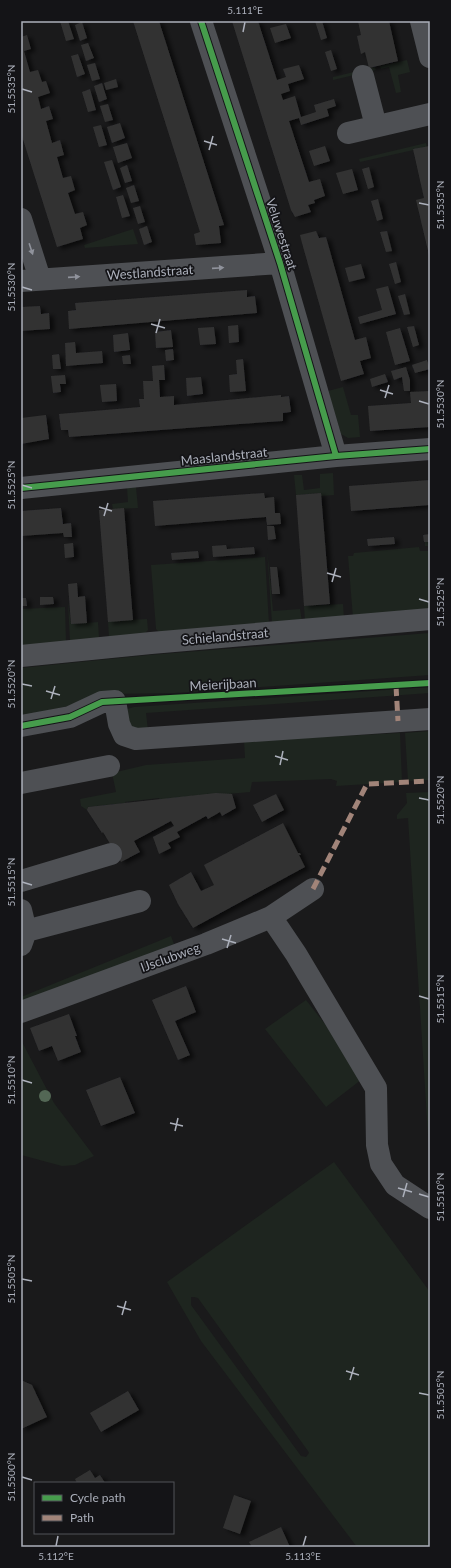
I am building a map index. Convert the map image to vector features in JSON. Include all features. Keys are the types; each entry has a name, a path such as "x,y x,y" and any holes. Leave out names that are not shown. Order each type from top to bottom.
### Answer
{"street":[{"name":"Veluwestraat","path":"201,21 280,264 336,456"},
{"path":"421,21 430,57"},
{"path":"363,76 376,126"},
{"path":"348,133 430,114"},
{"path":"21,219 31,280"},
{"name":"Westlandstraat","path":"31,280 280,264"},
{"name":"Maaslandstraat","path":"21,488 336,456 430,449"},
{"name":"Schielandstraat","path":"21,656 151,643 430,619"},
{"path":"21,726 70,717 102,702 114,702 119,724 124,735 136,739 430,719"},
{"path":"21,783 109,766"},
{"path":"21,881 111,854"},
{"name":"IJsclubweg","path":"21,1012 206,944 271,917 314,889"},
{"path":"21,910 24,938 140,902"},
{"path":"271,917 300,961 376,1088 377,1145 381,1164 395,1185 430,1208"}],"shaded area":[{"path":"407,60 410,72 398,75 401,92 396,93 389,67 381,69 380,66"},
{"path":"375,67 376,70 333,80 333,77"},
{"path":"426,143 427,147 360,162 359,159"},
{"path":"133,229 138,244 85,248 84,245"},
{"path":"343,387 351,415 358,415 360,437 348,438 341,434 328,391"},
{"path":"333,473 334,495 321,496 320,493 296,495 294,475 302,475 304,490 320,488 320,474"},
{"path":"136,487 138,508 113,509 112,504 128,502 127,488"},
{"path":"425,542 430,542 430,612 353,618 348,556 353,556 354,553 419,547 420,551 428,551 428,546 425,546"},
{"path":"267,548 273,611 300,609 302,622 272,624"},
{"path":"265,557 269,624 160,633 156,629 151,565"},
{"path":"68,602 71,624 98,622 99,638 70,642"},
{"path":"343,604 344,619 305,622 304,606"},
{"path":"65,607 66,642 21,648 21,609"},
{"path":"147,619 148,630 144,634 109,638 108,621"},
{"path":"430,633 430,675 175,693 109,694 73,705 21,716 21,668 149,655"},
{"path":"430,687 430,693 146,713 148,730 136,730 129,724 127,709 134,707"},
{"path":"430,731 430,780 408,781 405,733"},
{"path":"400,733 402,782 336,786 337,781 331,779 252,782 250,792 160,800 159,798 88,807 87,810 81,806 80,799 116,792 112,773 146,765 245,758 244,741"},
{"path":"430,792 429,1151 408,818 397,819 397,815 407,803 406,793"},
{"path":"171,936 174,944 124,966 21,1006 21,997"},
{"path":"306,1000 366,1076 326,1107 265,1029"},
{"path":"21,1040 54,1103 94,1156 75,1165 62,1166 21,1155"},
{"path":"334,1162 430,1292 430,1547 357,1547 201,1341 167,1282","holes":["191,1297 198,1298 308,1451 309,1453 306,1457 301,1456 191,1305"]}],"building":[{"path":"60,21 68,21 74,39 66,41"},
{"path":"133,21 159,21 224,225 219,226 221,243 196,245 194,234 200,232"},
{"path":"232,21 258,21 277,80 286,77 283,69 299,65 304,79 288,84 290,91 281,94 283,100 295,96 301,117 316,112 314,105 334,99 336,106 327,109 329,116 301,125 299,118 289,121 309,182 320,179 325,196 314,200 315,203 308,205 311,212 295,217 291,210"},
{"path":"315,21 322,21 327,38 321,40"},
{"path":"358,21 389,21 398,61 369,68 365,52 361,54 357,36 361,35"},
{"path":"82,22 87,38 80,41 75,25"},
{"path":"286,24 291,38 275,43 270,28"},
{"path":"27,35 31,49 24,51 30,72 38,70 42,82 46,81 50,93 38,97 41,109 49,106 53,119 46,121 52,143 60,140 64,155 57,157 63,178 71,176 75,190 68,193 75,214 83,212 87,225 80,228 83,239 57,247 21,133 21,37"},
{"path":"88,43 94,58 86,61 81,45"},
{"path":"331,50 337,69 331,71 325,52"},
{"path":"78,54 85,74 77,77 71,56"},
{"path":"95,63 100,79 92,81 87,65"},
{"path":"116,79 118,87 106,90 104,83"},
{"path":"102,83 107,99 99,102 94,86"},
{"path":"90,89 96,110 88,112 82,92"},
{"path":"108,104 113,120 105,122 100,106"},
{"path":"120,123 125,138 112,143 107,127"},
{"path":"101,125 107,145 99,147 93,127"},
{"path":"127,143 132,158 118,163 113,147"},
{"path":"325,146 330,161 314,166 309,151"},
{"path":"430,146 429,255 416,200 424,198 413,149"},
{"path":"112,160 121,187 113,190 104,162"},
{"path":"127,165 132,181 125,183 120,168"},
{"path":"369,167 374,187 368,189 362,169"},
{"path":"352,169 358,190 343,194 336,173"},
{"path":"134,185 139,201 131,203 126,188"},
{"path":"123,195 130,216 122,218 116,197"},
{"path":"378,199 383,219 377,221 371,201"},
{"path":"140,206 145,222 138,224 133,208"},
{"path":"147,226 152,242 144,245 139,229"},
{"path":"316,231 319,238 326,237 355,340 366,337 371,358 360,361 364,374 341,381 300,235"},
{"path":"387,231 392,251 386,252 380,232"},
{"path":"396,262 401,282 395,284 389,264"},
{"path":"361,264 365,278 349,282 345,268"},
{"path":"388,286 396,314 360,324 358,317 382,310 376,289"},
{"path":"247,290 247,297 255,296 257,313 69,329 68,311 76,310 75,303"},
{"path":"405,294 410,314 404,315 398,296"},
{"path":"40,306 41,314 49,313 50,329 21,331 21,307"},
{"path":"238,325 239,342 229,343 228,326"},
{"path":"414,326 419,345 413,347 407,327"},
{"path":"214,327 216,344 200,345 198,328"},
{"path":"400,328 410,361 395,365 386,332"},
{"path":"171,330 173,347 156,348 155,332"},
{"path":"128,333 130,350 114,352 113,335"},
{"path":"75,342 76,353 102,351 103,363 66,366 65,343"},
{"path":"173,349 174,360 166,361 165,350"},
{"path":"59,354 61,369 53,369 52,355"},
{"path":"130,355 131,364 123,364 122,356"},
{"path":"243,359 246,391 230,392 229,375 237,374 236,360"},
{"path":"427,360 430,369 415,373 412,365"},
{"path":"164,365 165,380 159,380 160,397 174,396 174,405 281,395 281,397 289,396 291,412 283,413 283,421 69,437 68,430 61,430 59,414 140,407 139,399 144,399 143,381 153,381 152,366"},
{"path":"406,367 410,380 410,391 404,391 402,377 394,380 391,371"},
{"path":"385,374 388,382 372,387 370,379"},
{"path":"65,375 66,384 60,384 61,392 53,393 51,376"},
{"path":"201,377 203,394 187,396 186,378"},
{"path":"116,384 117,401 102,402 100,385"},
{"path":"430,391 430,427 370,431 368,406 411,403 410,392"},
{"path":"46,415 49,439 21,444 21,418"},
{"path":"430,480 430,505 351,511 349,486"},
{"path":"264,493 265,498 274,497 275,513 280,513 281,524 267,525 266,517 155,526 153,501"},
{"path":"321,493 330,604 304,606 296,495"},
{"path":"61,508 63,524 71,523 72,537 64,537 63,533 21,536 21,511"},
{"path":"124,508 133,620 108,622 99,510"},
{"path":"267,526 274,526 276,539 268,540"},
{"path":"430,534 430,542 424,542 423,535"},
{"path":"394,537 395,544 368,546 367,539"},
{"path":"73,543 74,557 65,558 64,544"},
{"path":"226,545 227,549 254,547 255,554 213,557 212,546"},
{"path":"198,551 199,558 172,560 171,553"},
{"path":"270,567 277,567 280,594 272,594"},
{"path":"77,583 78,597 85,596 87,623 71,624 68,584"},
{"path":"40,597 53,597 54,604 40,605"},
{"path":"21,598 26,598 27,606 21,606"},
{"path":"216,793 232,794 236,808 222,816 220,812 208,819 206,816 177,832 180,837 168,843 171,848 159,854 153,837 174,826 171,821 134,841 140,852 121,862 103,832 102,833 87,810 88,807"},
{"path":"276,794 284,810 262,822 253,805"},
{"path":"283,823 298,853 301,855 299,855 305,867 193,928 178,904 169,885 191,872 201,891 214,885 204,865"},
{"path":"186,986 196,1012 175,1021 190,1055 178,1060 152,1000"},
{"path":"69,1014 81,1052 58,1061 52,1046 39,1051 30,1028"},
{"path":"120,1077 135,1113 101,1126 86,1090"},
{"path":"21,1380 32,1385 47,1417 21,1429"},
{"path":"128,1391 139,1410 101,1432 90,1413"},
{"path":"90,1470 95,1478 100,1475 104,1482 76,1482 75,1479"},
{"path":"234,1495 251,1501 240,1534 223,1528"},
{"path":"281,1527 290,1547 252,1547 249,1542"}],"marked path":[{"path":"396,686 398,721"},
{"path":"313,889 367,784 430,781"}],"cycle path":[{"path":"201,21 280,263 336,456"},
{"path":"21,488 336,456 430,449"},
{"name":"Meierijbaan","path":"21,726 70,717 102,702 430,683"}]}
